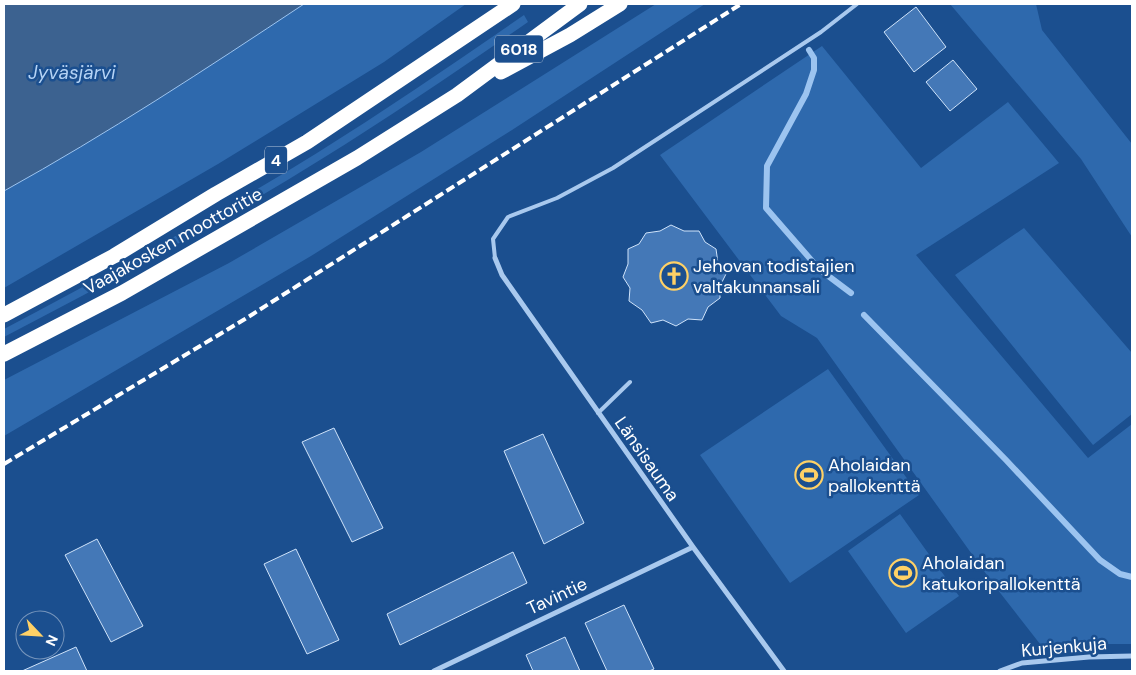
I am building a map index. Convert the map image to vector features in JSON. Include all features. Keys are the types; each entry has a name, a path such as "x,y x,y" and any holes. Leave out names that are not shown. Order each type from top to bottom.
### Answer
{"highway":[{"name":"Vaajakosken moottoritie","path":"4,315 114,256 216,194 307,142 513,4"},
{"name":"Vaajakosken moottoritie","path":"4,354 146,279 357,158 457,94 580,4"},
{"name":"4","path":"457,94 570,35 620,4"}],"street":[{"name":"Länsisauma","path":"495,258 502,275 693,547 784,671"},
{"name":"Tavintie","path":"434,671 693,547"},
{"name":"Kurjenkuja","path":"1000,671 1022,663 1089,657 1132,656"}],"lane":[{"path":"495,258 493,239 508,217 557,198 613,168 821,32 857,4"},
{"path":"598,412 630,382"}],"shaded area":[{"path":"4,4 466,4 384,62 218,164 4,288"},
{"path":"656,4 705,4 512,130 311,256 4,436 4,380 229,263 421,152"},
{"path":"950,4 1036,4 1042,30 1132,144 1132,237 1081,159"},
{"path":"524,15 528,22 425,92 282,184 124,273 4,337 4,329 162,244 317,153"},
{"path":"822,46 921,168 1008,102 1059,163 916,255 1088,458 1132,424 1132,644 1040,644 994,585 817,338 781,316 660,155"},
{"path":"1024,228 1132,353 1132,414 1093,445 955,275"},
{"name":"Aholaidan pallokenttä","path":"828,369 919,495 790,583 700,455"},
{"name":"Aholaidan katukoripallokenttä","path":"900,514 959,596 906,633 848,551"}],"water":[{"name":"Jyväsjärvi","path":"4,4 304,4 118,124 4,191"}],"building":[{"path":"916,7 946,47 914,72 884,32"},
{"path":"953,60 977,89 950,111 926,82"},
{"name":"Jehovan todistajien valtakunnansali","path":"671,225 684,231 699,231 705,242 716,249 718,263 726,274 720,286 720,298 708,307 702,320 688,319 676,326 663,320 651,323 642,310 629,301 630,288 623,277 628,264 628,249 639,244 646,233 660,231"},
{"path":"334,428 383,528 352,542 302,442"},
{"path":"543,434 584,523 544,544 504,451"},
{"path":"97,539 143,626 111,642 65,555"},
{"path":"296,549 339,640 307,654 264,564"},
{"path":"513,552 527,583 400,645 387,614"},
{"path":"624,605 654,669 649,671 607,671 585,623"},
{"path":"565,637 580,671 533,671 526,655"},
{"path":"76,647 87,671 22,671 47,660 65,660 65,652"}],"waterway":[{"path":"809,50 814,58 814,70 806,94 767,166 766,208 819,269 851,293"},
{"path":"864,315 1006,460 1100,560 1120,574 1132,577"}],"railway":[{"path":"4,464 245,319 741,4"}],"place":[{"name":"Jehovan todistajien valtakunnansali","path":"674,276"},
{"name":"Aholaidan pallokenttä","path":"809,475"},
{"name":"Aholaidan katukoripallokenttä","path":"903,573"}]}
